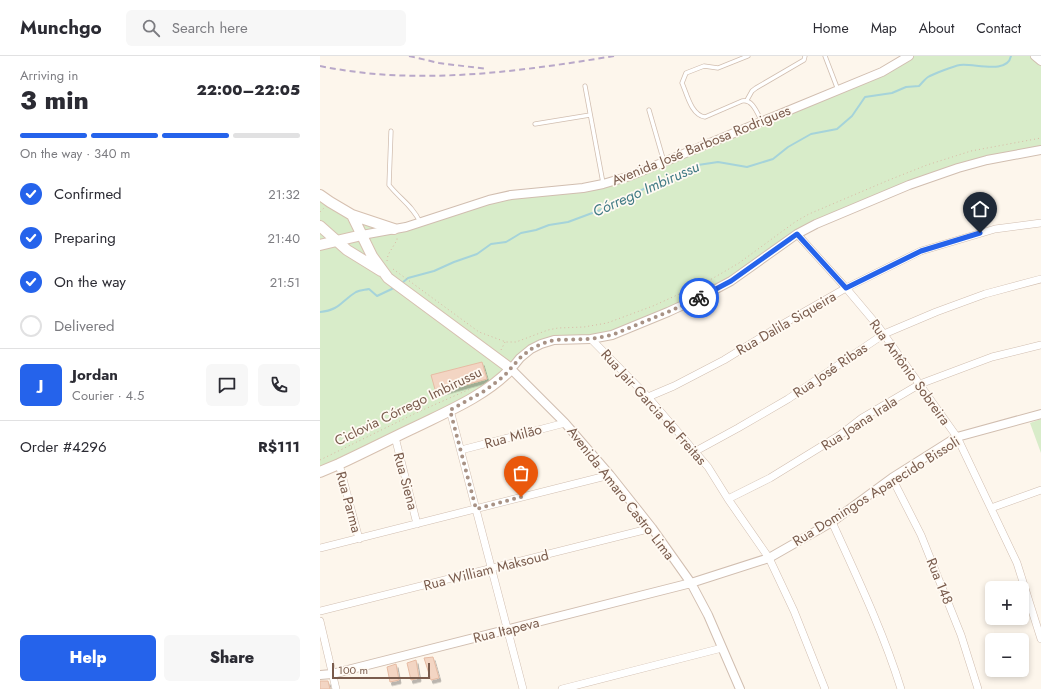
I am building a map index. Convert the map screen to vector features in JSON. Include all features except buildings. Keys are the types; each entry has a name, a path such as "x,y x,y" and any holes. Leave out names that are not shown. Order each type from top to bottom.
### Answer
{"main road":[{"path":"320,195 352,215 394,229"},
{"name":"Avenida Amaro Castro Lima","path":"352,215 372,256 388,273 407,291 511,369"},
{"name":"Avenida Amaro Castro Lima","path":"320,226 336,241 364,261 388,273"},
{"name":"Avenida José Barbosa Rodrigues","path":"320,245 362,235"},
{"path":"320,472 450,410 486,390 511,369"}],"street":[{"name":"Avenida José Barbosa Rodrigues","path":"362,235 394,229 511,195 583,188 630,176 882,72 909,56"},
{"path":"1035,56 1041,61"},
{"path":"511,369 520,358 531,349 541,344 554,340 591,339 612,335 704,296 731,281 797,234 816,224 933,176 987,160 1041,150"},
{"name":"Rua Dalila Siqueira","path":"648,397 674,386 724,360 846,288 921,251 995,229 1041,223"},
{"name":"Rua Antônio Sobreira","path":"797,234 846,288 884,334 957,437 1017,563 1041,639"},
{"name":"Rua José Ribas","path":"694,452 788,399 884,334 936,312 985,294 1041,279"},
{"name":"Rua Jair Garcia de Freitas","path":"591,339 648,397 708,467 728,499 769,558 794,611 825,689"},
{"name":"Rua Joana Irala","path":"728,499 770,478 840,435 862,418 920,384 992,357 1041,345"},
{"name":"Avenida Amaro Castro Lima","path":"511,369 565,423 610,474 652,528 691,583 708,615 740,689"},
{"path":"450,410 524,689"},
{"name":"Rua Domingos Aparecido Bissoli","path":"691,583 769,558 832,522 892,478 957,437 1041,414"},
{"name":"Rua Milão","path":"461,450 565,423"},
{"name":"Rua Siena","path":"395,437 417,524"},
{"name":"Rua Parma","path":"339,464 358,539"},
{"path":"320,548 610,474"},
{"name":"Rua 148","path":"892,478 921,535 961,635 978,689"},
{"path":"991,508 1041,490"},
{"path":"832,522 892,660 901,689"},
{"name":"Rua William Maksoud","path":"320,611 652,528"},
{"name":"Rua Itapeva","path":"320,675 332,674 691,583"},
{"path":"320,621 336,689"},
{"path":"562,689 722,648"}],"lane":[{"path":"748,56 718,68 704,66 686,73 682,82 695,113 700,116 705,117 742,100 747,100 753,105 762,122"},
{"path":"747,100 752,91 804,60 805,56"},
{"path":"825,56 838,90"},
{"path":"585,86 603,184"},
{"path":"649,110 664,162"},
{"path":"535,124 590,115"},
{"path":"391,131 389,185 405,200 416,214 420,222"}],"path":[{"path":"388,273 479,332 506,342 516,342 548,330 558,328 596,326 653,306 708,281 740,263 795,222 840,200 933,163 971,152 1041,138"},
{"name":"Ciclovia Córrego Imbirussu","path":"496,357 506,342"},
{"name":"Ciclovia Córrego Imbirussu","path":"320,460 418,412 470,389"}],"green space":[{"path":"909,56 1032,56 1041,63 1041,149 990,158 819,221 734,279 615,332 545,341 513,365 336,240 320,243 320,201 344,215 397,227 473,203 607,182 885,69"},
{"path":"332,244 345,255 382,276 509,370 485,389 320,471 320,248"},
{"path":"1041,419 1041,453 1030,423"}],"waterway":[{"name":"Córrego Imbirussu","path":"402,283 408,278 434,271 477,254 491,244 506,242 521,233 536,230 549,225 568,222 603,209 662,180 698,165 718,162 747,167 773,159 788,147 811,134 837,129 852,116 865,97 892,93 906,87 919,86 931,76 960,65 997,67 1008,62 1011,56"},
{"name":"Córrego Imbirussu","path":"320,312 336,307 358,291 369,289 377,296 396,287"}],"railway":[{"path":"409,56 439,63 487,69"},
{"path":"320,66 357,72 430,76 541,67 614,56"}],"way so far":[{"path":"521,497 476,509 450,410 486,390 504,376 520,358 531,349 541,344 554,340 591,339 612,335 699,298"}],"route":[{"path":"699,298 731,281 797,234 846,288 921,251 980,233"}]}
